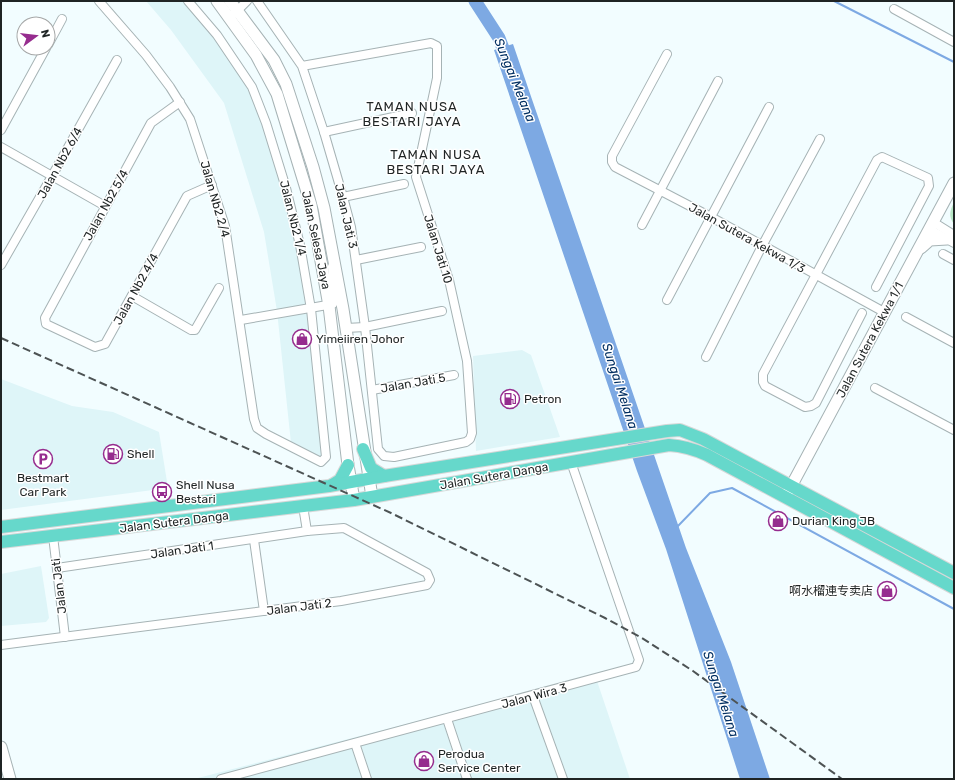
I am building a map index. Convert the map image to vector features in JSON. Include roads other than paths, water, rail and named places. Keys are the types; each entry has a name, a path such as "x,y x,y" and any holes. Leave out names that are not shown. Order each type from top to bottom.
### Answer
{"main road":[{"name":"Jalan Selesa Jaya","path":"217,1 234,13 274,60 286,84 313,167 324,208 346,328 363,449 372,497"},
{"name":"Jalan Selesa Jaya","path":"230,1 234,13 277,94 311,205 329,306 348,465 354,500"},
{"name":"Jalan Sutera Kekwa 1/1","path":"785,497 954,183"},
{"path":"916,253 930,240 952,239"},
{"name":"Jalan Sutera Danga","path":"1,527 329,486 613,439 680,430 703,438 954,573"},
{"name":"Jalan Sutera Danga","path":"1,542 354,500 669,445 689,447 954,588"},
{"path":"363,449 371,468 384,476"},
{"path":"329,486 340,480 348,465"},
{"path":"1,747 10,779"}],"street":[{"name":"Jalan Nb2 2/4","path":"99,1 146,55 180,102 190,119 225,226 241,320 254,420 257,428"},
{"name":"Jalan Nb2 1/4","path":"188,1 218,35 252,87 266,122 286,188 300,245 311,309 326,457 325,460 321,462 257,428"},
{"path":"234,13 247,1"},
{"name":"Jalan Jati 3","path":"257,1 302,66 324,132 351,227 365,327 378,449"},
{"path":"894,9 954,42"},
{"path":"56,30 62,19"},
{"name":"Jalan Jati 10","path":"302,66 431,43 437,46 437,78 416,177 448,280 467,361 472,433 470,439 394,457 384,456 378,449"},
{"name":"Jalan Sutera Kekwa 1/3","path":"667,54 612,156 612,162 615,167 711,217 884,312"},
{"path":"1,130 42,56"},
{"name":"Jalan Nb2 6/4","path":"1,265 117,60"},
{"path":"642,225 661,192 718,81"},
{"name":"Jalan Nb2 5/4","path":"45,318 151,123 180,102"},
{"path":"667,300 769,107"},
{"path":"324,132 412,113"},
{"path":"706,357 762,246 820,139"},
{"path":"1,147 105,206"},
{"path":"862,313 816,403 805,407 765,386 763,382 763,374 877,160 882,157 928,178 929,186 876,287"},
{"path":"342,197 404,184"},
{"name":"Jalan Nb2 4/4","path":"45,318 45,323 47,325 95,347 105,344 187,196 212,185"},
{"path":"931,226 952,239"},
{"path":"356,260 421,247"},
{"path":"943,254 954,260"},
{"path":"241,320 329,306 334,301 331,275 333,257"},
{"path":"132,296 190,330 195,330 219,288"},
{"path":"346,328 365,327 442,311"},
{"path":"906,317 954,342"},
{"name":"Jalan Jati 5","path":"372,390 454,375"},
{"path":"875,388 954,430"},
{"name":"Jalan Wira 3","path":"221,779 631,670 638,664 639,660 572,462"},
{"path":"303,506 307,531"},
{"name":"Jalan Jati 2","path":"1,645 341,601 427,585 430,580 427,573 344,528 307,531"},
{"name":"Jalan Jati 1","path":"57,568 307,531"},
{"name":"Jalan Jati","path":"53,536 65,637"},
{"path":"254,540 264,611"},
{"path":"533,696 563,779"},
{"path":"447,719 467,779"},
{"path":"355,743 367,779"}],"water":[{"path":"513,44 686,548 731,662 770,779 740,779 666,549 637,471 494,50"}],"waterway":[{"name":"Sungai Melana","path":"475,1 499,38 509,64"},
{"path":"834,1 954,62"},
{"path":"677,527 710,493 732,488 954,609"}],"railway":[{"path":"1,338 391,513 605,618 642,638 693,671 842,779"}],"place":[{"name":"Yimeiiren Johor","path":"302,339"},
{"name":"Petron","path":"510,399"},
{"name":"Shell","path":"113,454"},
{"name":"Bestmart Car Park","path":"43,459"},
{"name":"Shell Nusa Bestari","path":"162,492"},
{"name":"Durian King JB","path":"778,521"},
{"name":"啊水榴連专卖店","path":"887,591"},
{"name":"Perodua Service Center","path":"424,761"}],"district":[{"name":"TAMAN NUSA BESTARI JAYA","path":"412,114"},
{"name":"TAMAN NUSA BESTARI JAYA","path":"436,162"}]}
